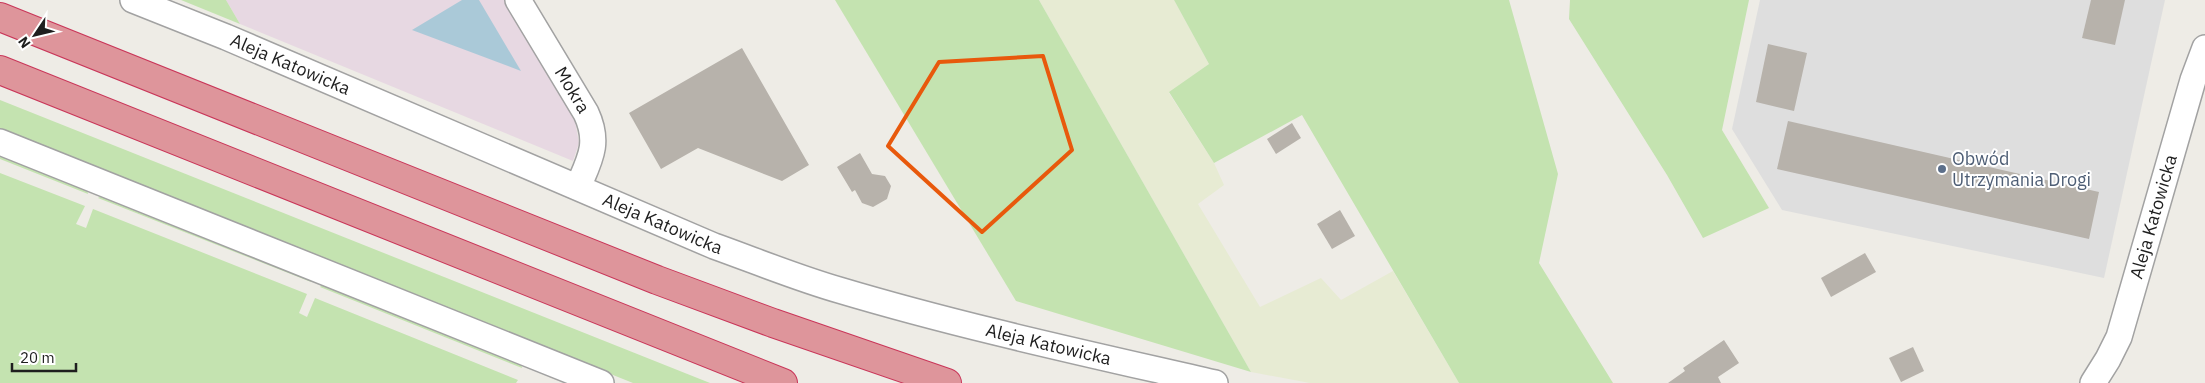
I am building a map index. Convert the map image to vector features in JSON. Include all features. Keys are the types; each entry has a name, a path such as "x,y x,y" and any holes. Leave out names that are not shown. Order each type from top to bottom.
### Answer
{"highway":[{"path":"0,17 657,280 773,323 947,383"},
{"path":"0,70 783,383"}],"street":[{"name":"Aleja Katowicka","path":"133,0 226,37 714,246 837,290 922,314 1214,383"},
{"name":"Mokra","path":"518,0 592,126 593,148 578,187"},
{"name":"Aleja Katowicka","path":"2093,383 2108,359 2118,337 2193,80 2205,48"},
{"path":"0,142 601,383"}],"highlighted area":[{"path":"1043,56 1072,150 982,232 888,146 939,62"}],"shaded area":[{"path":"226,0 504,0 575,121 579,143 573,161 240,24"},
{"name":"Obwód Utrzymania Drogi","path":"1760,0 2165,0 2104,278 1782,210 1732,129"}],"green space":[{"path":"181,0 226,0 240,24"},
{"path":"835,0 1039,0 1251,372 1016,301"},
{"path":"1039,0 1174,0 1209,64 1169,93 1214,163 1224,185 1198,204 1260,307 1321,278 1341,300 1393,271 1459,383 1310,383 1251,372"},
{"path":"1174,0 1509,0 1558,174 1539,263 1613,383 1459,383 1302,115 1214,163 1169,92 1209,64"},
{"path":"1570,0 1749,0 1722,130 1769,208 1703,238 1667,175 1569,19"},
{"path":"0,100 710,383 633,383 0,130"},
{"path":"0,153 87,189 88,194 0,159"},
{"path":"0,173 85,206 76,224 86,228 93,209 307,294 299,313 307,317 315,298 518,380 516,383 0,383"},
{"path":"103,195 310,280 311,282 98,198"},
{"path":"323,284 521,363 522,368 320,287"}],"water":[{"path":"462,0 479,0 521,71 412,30"}],"building":[{"path":"2091,0 2125,0 2115,45 2082,38"},
{"path":"1768,44 1807,53 1794,111 1756,102"},
{"path":"742,48 809,165 782,181 698,148 661,169 629,113"},
{"path":"1788,121 2099,192 2089,239 1777,169"},
{"path":"1292,123 1301,138 1276,154 1267,139"},
{"path":"860,153 872,174 885,176 891,186 887,199 873,207 862,203 855,190 852,192 837,167"},
{"path":"1340,210 1355,236 1332,249 1317,224"},
{"path":"1865,253 1876,272 1831,297 1821,278"},
{"path":"1724,340 1739,363 1718,377 1721,383 1668,383 1685,371 1683,368"},
{"path":"1913,347 1924,371 1901,382 1889,358"}],"place":[{"name":"Obwód Utrzymania Drogi","path":"1942,169"}]}
